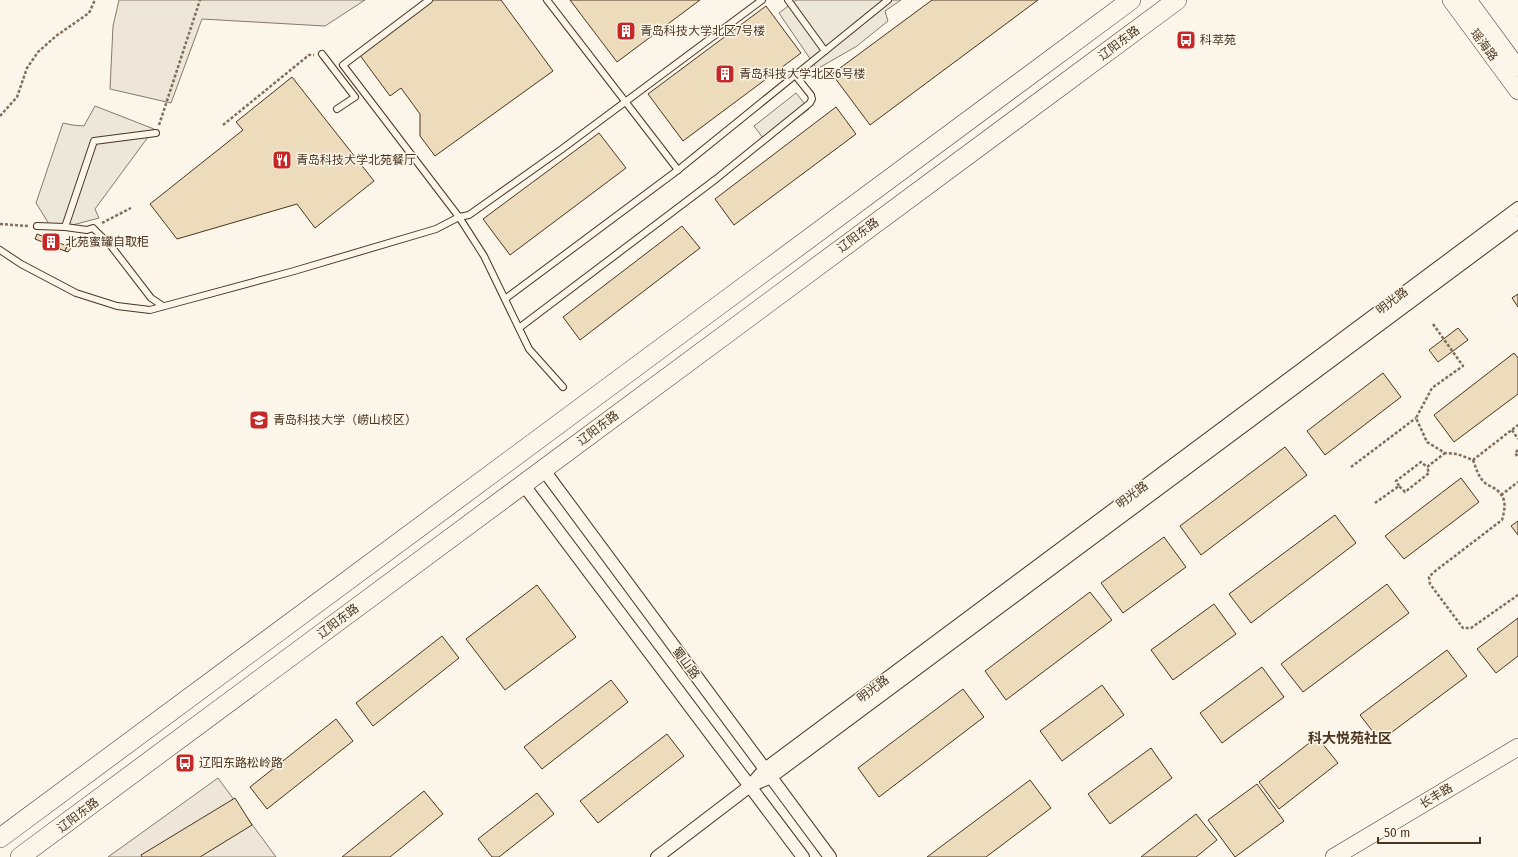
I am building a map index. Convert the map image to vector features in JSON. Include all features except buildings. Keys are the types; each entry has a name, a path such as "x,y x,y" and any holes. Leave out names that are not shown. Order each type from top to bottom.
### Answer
{"main road":[{"path":"0,838 1131,0"},
{"name":"辽阳东路","path":"20,857 1176,0"}],"street":[{"name":"瑶海路","path":"1451,0 1518,91"},
{"name":"瑶海路","path":"1468,0 1518,68"},
{"name":"明光路","path":"768,773 1518,208"},
{"name":"明光路","path":"657,857 750,786 1518,222"},
{"name":"蜀山路","path":"543,470 830,857"},
{"name":"蜀山路","path":"523,484 803,857"},
{"name":"长丰路","path":"1334,857 1518,747"}],"lane":[{"path":"429,0 343,65 459,217 484,256 529,349 563,387"},
{"path":"547,0 678,170"},
{"path":"0,250 21,264 76,293 117,306 150,310 294,271 436,229 459,217 469,215 562,149 762,0"},
{"path":"788,0 825,51"},
{"path":"505,299 678,170 888,0"},
{"path":"322,54 355,97 337,109"},
{"path":"519,328 716,178 810,103 812,99 811,95 795,75"},
{"path":"65,227 94,141 156,133"},
{"path":"37,226 65,227 87,230 93,228 111,246 151,298 163,306"}],"path":[{"path":"0,116 17,97 27,68 38,52 56,36 76,24 89,13 95,0"},
{"path":"156,133 200,0"},
{"path":"223,125 309,55 322,54"},
{"path":"93,228 131,208"},
{"path":"0,224 37,226"},
{"path":"1351,467 1416,418 1432,388 1463,366 1433,324"},
{"path":"1416,418 1427,442 1445,453 1457,454 1473,460"},
{"path":"1473,460 1518,425"},
{"path":"1512,430 1518,438"},
{"path":"1518,450 1515,453 1518,457"},
{"path":"1427,467 1445,453"},
{"path":"1473,460 1477,472 1485,483 1498,491 1504,499 1505,509 1502,520 1434,572 1429,577 1430,584 1463,628 1471,628 1518,595"},
{"path":"1421,462 1427,467 1429,473 1405,492 1396,481 1421,462"},
{"path":"1502,495 1518,482"},
{"path":"1375,503 1399,486"}],"shaded area":[{"path":"119,0 365,0 325,26 202,19 171,103 110,89 113,26"},
{"path":"796,0 901,0 885,11 888,21 857,46 817,69 779,13"},
{"path":"796,93 809,109 766,142 754,126"},
{"path":"95,106 154,129 95,209 99,218 65,227 49,224 36,203 63,123 84,126"},
{"path":"218,778 276,857 108,857"}],"place":[{"name":"青岛科技大学北区7号楼","path":"626,31"},
{"name":"科萃苑","path":"1186,40"},
{"name":"青岛科技大学北区6号楼","path":"725,74"},
{"name":"青岛科技大学北苑餐厅","path":"282,160"},
{"name":"北苑蜜罐自取柜","path":"51,242"},
{"name":"青岛科技大学（崂山校区）","path":"259,420"},
{"name":"辽阳东路松岭路","path":"185,763"}],"district":[{"name":"科大悦苑社区","path":"1350,738"}]}
